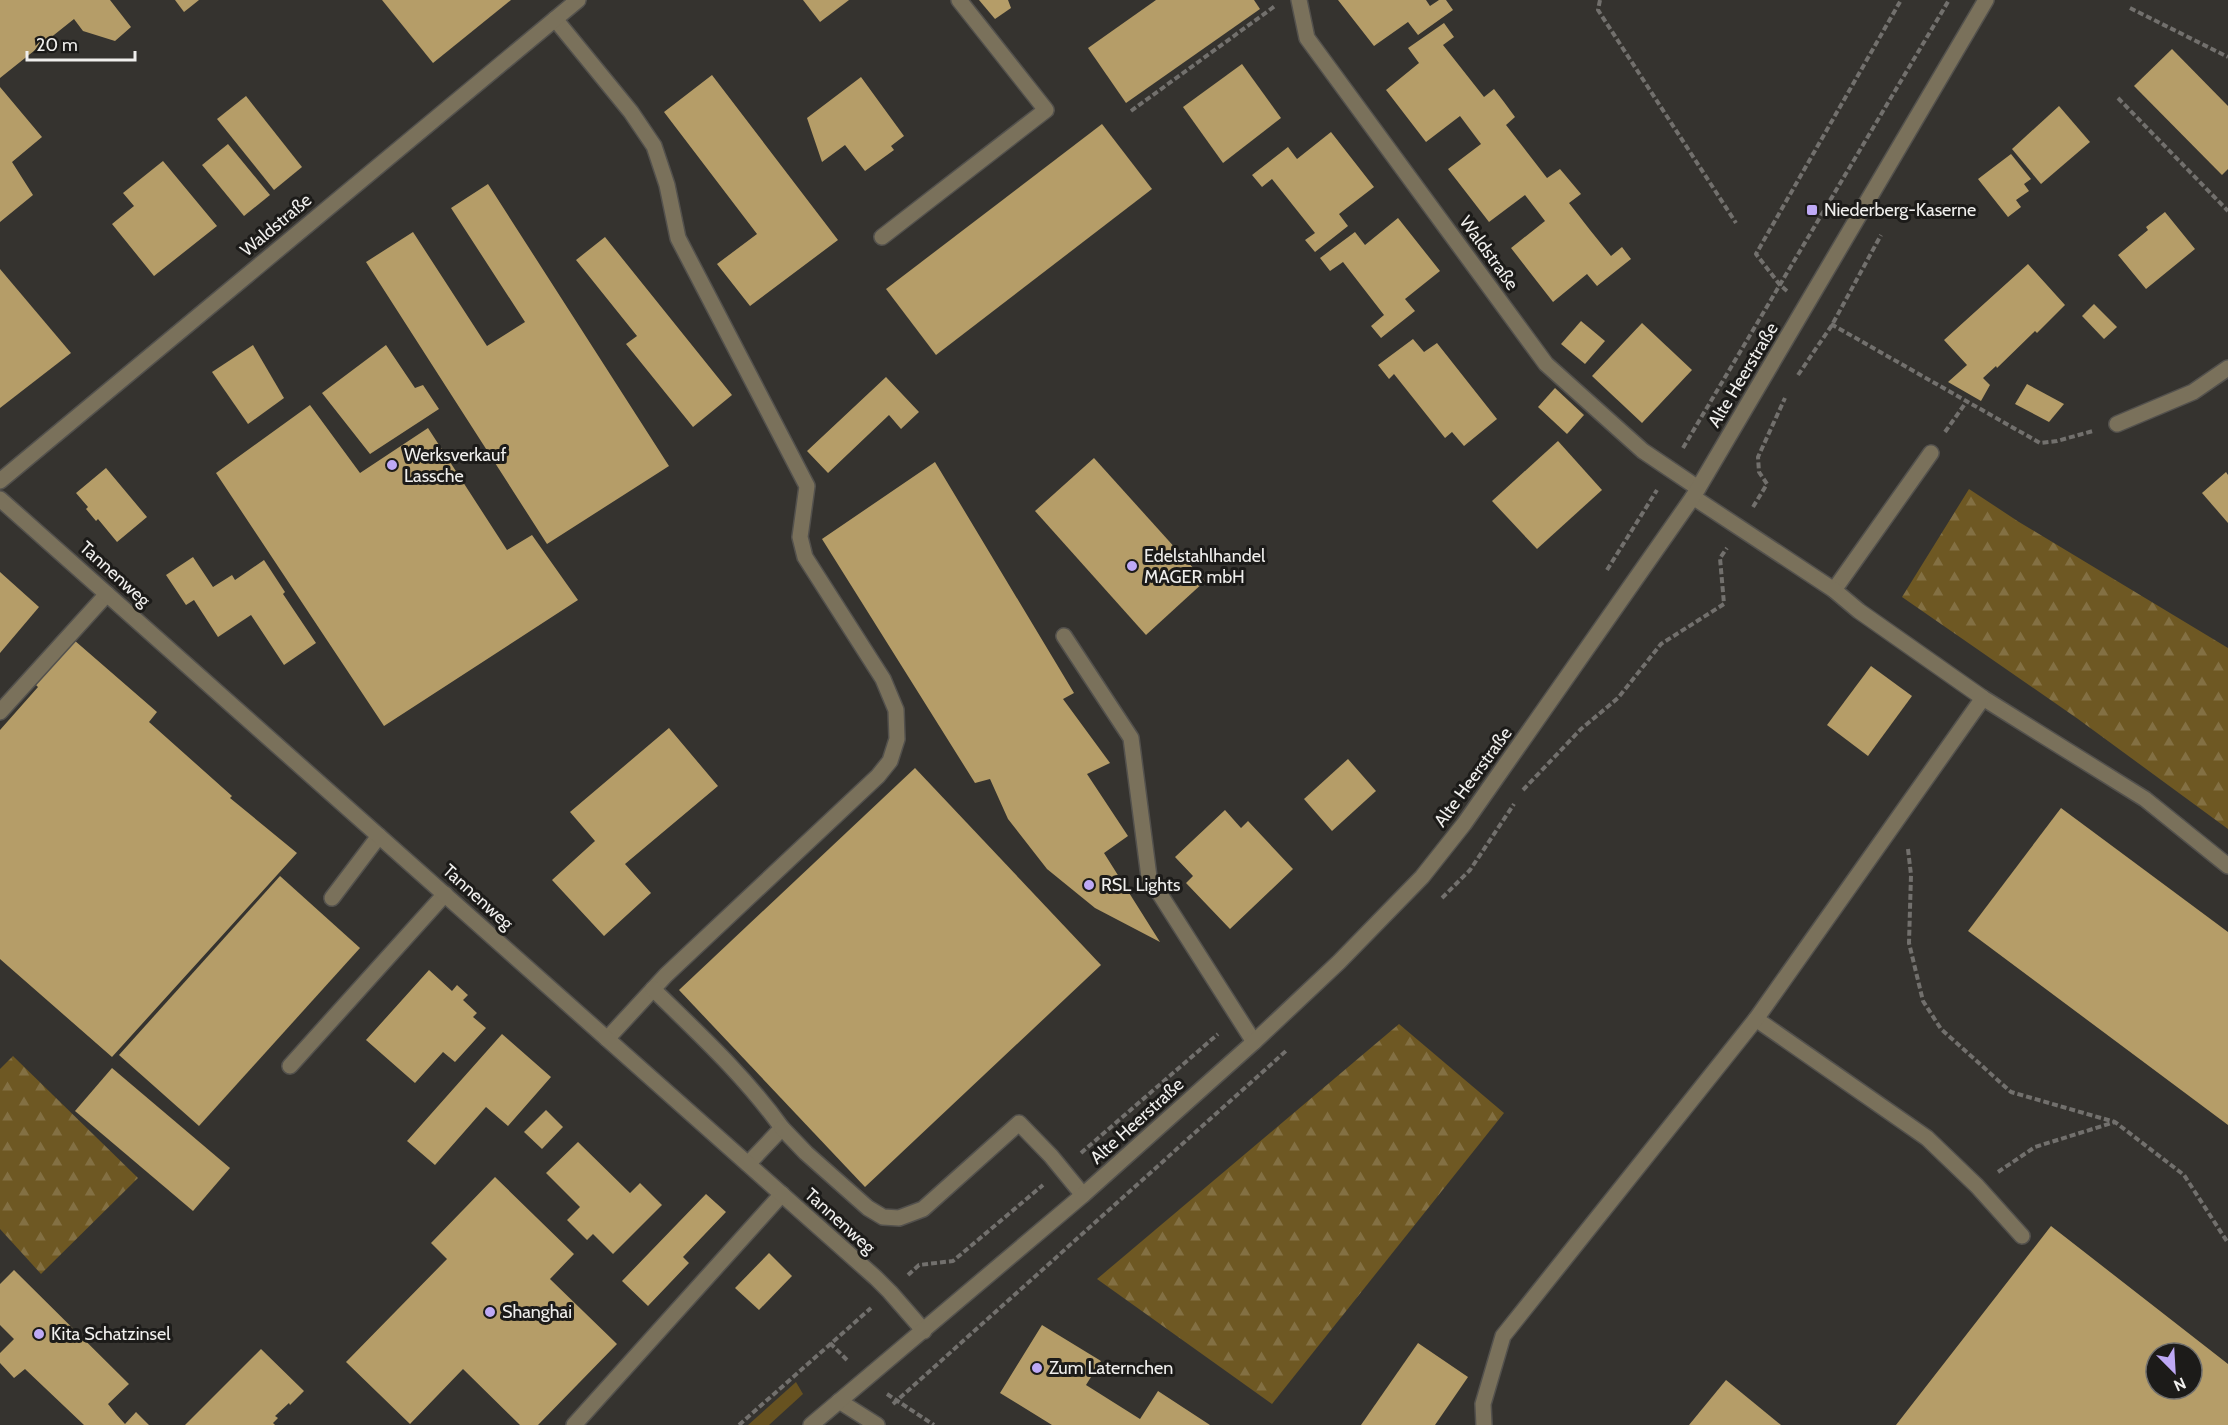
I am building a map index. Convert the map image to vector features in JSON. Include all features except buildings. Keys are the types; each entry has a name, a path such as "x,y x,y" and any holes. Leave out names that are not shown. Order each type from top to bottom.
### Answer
{"street":[{"name":"Waldstraße","path":"0,481 578,0"},
{"path":"882,237 1046,110 959,0"},
{"name":"Waldstraße","path":"1299,0 1307,38 1546,364 1643,450 1670,469 1741,528 1834,590 1983,698 2145,799 2228,866"},
{"name":"Alte Heerstraße","path":"811,1425 1083,1195 1254,1042 1340,962 1422,877 1464,824 1696,492 1986,0"},
{"path":"555,19 631,112 654,146 667,185 678,238 807,486 800,537 805,557 883,679 896,710 897,739 890,761 878,776 653,989 608,1039"},
{"path":"2117,424 2193,392 2228,368"},
{"path":"1834,590 1931,453"},
{"name":"Tannenweg","path":"0,498 782,1194 890,1292 924,1331"},
{"path":"0,712 107,594"},
{"path":"1064,636 1131,738 1149,877 1254,1042"},
{"path":"1484,1425 1483,1404 1503,1336 1756,1019 1983,698"},
{"path":"332,898 379,836"},
{"path":"290,1066 444,894"},
{"path":"653,989 722,1056 806,1153 868,1208 884,1217 899,1218 923,1209 1019,1123 1063,1169 1083,1195"},
{"path":"1756,1019 1928,1138 1977,1186 2022,1236"},
{"path":"748,1164 782,1128"},
{"path":"574,1425 782,1194"},
{"path":"840,1401 857,1425"},
{"path":"840,1401 877,1425"}],"path":[{"path":"1131,111 1283,0"},
{"path":"1600,0 1598,10 1736,223"},
{"path":"1901,0 1756,254 1780,285 1832,325 2040,443 2057,441 2117,424"},
{"path":"1602,577 1670,469 1949,0"},
{"path":"2130,8 2228,57"},
{"path":"2118,98 2228,211"},
{"path":"1522,791 1581,729 1618,698 1661,644 1724,604 1720,558 1767,484 1759,472 1758,457 1788,391"},
{"path":"1931,453 1966,401"},
{"path":"1895,823 1910,855 1909,943 1923,1001 1941,1029 2011,1092 2115,1122 2184,1175 2228,1243"},
{"path":"739,1425 919,1265 953,1261 1237,1018"},
{"path":"1977,1186 2035,1148 2115,1122"},
{"path":"866,1378 896,1401 934,1425"}],"shaded area":[{"path":"796,1382 803,1394 769,1425 748,1425"}],"green space":[{"path":"1969,489 2019,522 2228,648 2228,829 2078,719 1902,597"},
{"path":"1399,1024 1504,1113 1272,1404 1097,1279"},
{"path":"13,1056 138,1178 41,1274 0,1229 0,1069"}],"place":[{"name":"Niederberg-Kaserne","path":"1812,210"},
{"name":"Werksverkauf Lassche","path":"392,465"},
{"name":"Edelstahlhandel MAGER mbH","path":"1132,566"},
{"name":"RSL Lights","path":"1089,885"},
{"name":"Shanghai","path":"490,1312"},
{"name":"Kita Schatzinsel","path":"39,1334"},
{"name":"Zum Laternchen","path":"1037,1368"}]}
